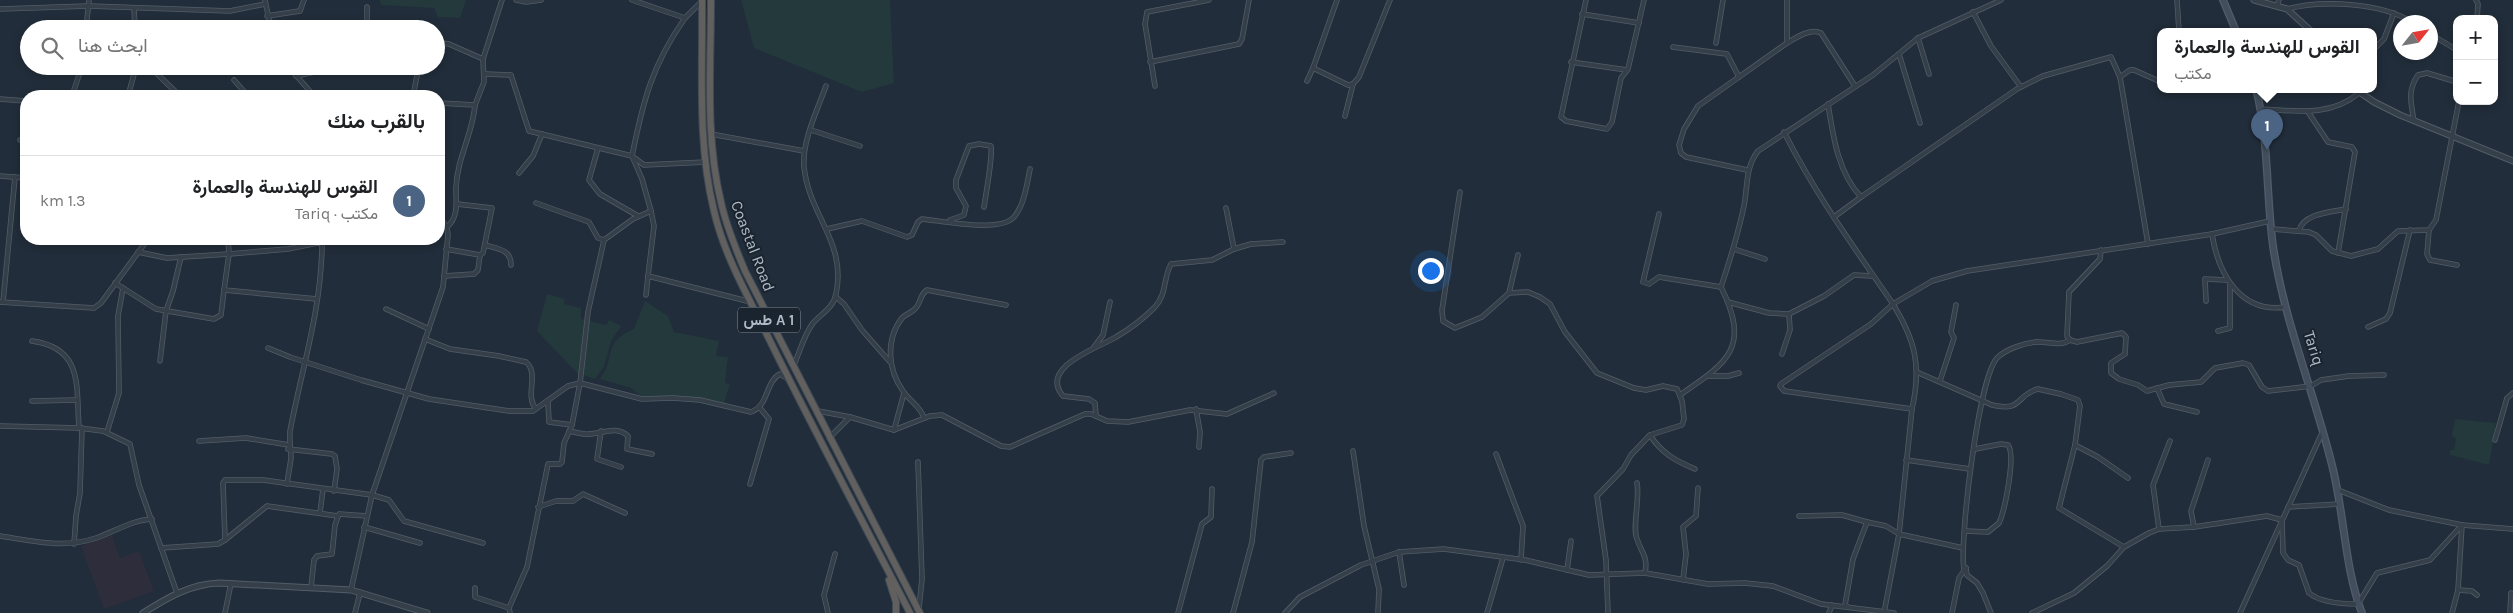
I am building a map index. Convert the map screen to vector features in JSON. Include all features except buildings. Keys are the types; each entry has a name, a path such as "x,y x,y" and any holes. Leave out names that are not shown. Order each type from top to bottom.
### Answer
{"highway":[{"name":"Coastal Road","path":"711,0 711,134 721,202 731,236 745,271 919,612"},
{"name":"Coastal Road","path":"702,1 702,109 706,162 714,212 726,248 790,380 910,613"},
{"path":"885,564 896,602 896,613"}],"main road":[{"path":"2223,0 2235,28"},
{"name":"Tariq","path":"2257,93 2260,109 2270,221 2280,281 2286,307 2311,386 2338,490 2358,604 2362,613"}],"street":[{"path":"87,20 89,0"},
{"path":"268,16 300,11 304,0"},
{"path":"351,590 372,495 443,287 446,227 452,221 457,204 458,170 474,118 475,105 483,86 485,74 482,70 484,59 502,0"},
{"path":"516,0 526,2 541,0"},
{"path":"632,0 685,18"},
{"path":"1154,86 1145,24 1147,12 1209,0"},
{"path":"1150,62 1239,44 1242,39 1249,0"},
{"path":"1307,81 1337,0"},
{"path":"1345,116 1353,84 1359,77 1390,0"},
{"path":"1586,0 1561,117 1566,121 1607,129 1612,122 1621,78 1627,70 1644,0"},
{"path":"1716,43 1723,0"},
{"path":"1787,0 1788,43"},
{"path":"1680,395 1708,376 1728,357 1732,348 1734,326 1728,302 1721,287 1734,249 1744,202 1747,170 1758,151 1854,86 1918,38 2000,0"},
{"path":"2177,0 2179,28"},
{"path":"2254,0 2286,9 2308,28"},
{"path":"2277,6 2279,0"},
{"path":"2476,0 2478,4 2477,15"},
{"path":"646,295 654,226 642,179 632,156 649,83 666,44 685,18 702,1"},
{"path":"0,8 89,6 230,11 265,2 269,20"},
{"path":"2286,9 2307,3 2340,3 2376,6 2398,15"},
{"path":"367,7 367,20"},
{"path":"134,8 135,20"},
{"path":"1973,12 1991,46 2021,87"},
{"path":"2377,46 2384,39 2394,13"},
{"path":"1582,14 1639,23"},
{"path":"1747,170 1686,156 1679,149 1684,129 1698,106 1788,43 1809,32 1820,33 1854,86"},
{"path":"1918,38 1928,74"},
{"path":"2438,39 2453,48"},
{"path":"445,43 484,59"},
{"path":"1673,47 1727,54 1740,76"},
{"path":"1899,54 1920,123"},
{"path":"1834,217 2021,87 2043,76 2111,57 2114,60 2120,77 2148,244"},
{"path":"1572,62 1627,70"},
{"path":"1313,68 1348,85 1353,84"},
{"path":"2120,77 2130,70 2134,70 2157,80"},
{"path":"2414,121 2409,98 2410,90 2418,74 2427,73 2453,81"},
{"path":"485,74 511,75 526,114 527,129 632,156 644,165 706,162"},
{"path":"74,90 79,75"},
{"path":"130,90 134,75"},
{"path":"158,75 174,90"},
{"path":"300,75 296,76 307,90"},
{"path":"414,90 417,75"},
{"path":"234,80 243,90"},
{"path":"793,367 806,334 836,297 838,257 826,229 816,212 804,168 804,151 826,86"},
{"path":"2260,109 2308,112 2338,106 2354,93"},
{"path":"2361,93 2414,121 2513,161"},
{"path":"0,99 20,101"},
{"path":"445,103 475,105"},
{"path":"1828,104 1841,166 1846,177 1861,197"},
{"path":"2457,265 2430,260 2427,254 2429,230 2436,220 2454,137 2458,105"},
{"path":"2308,112 2328,142 2352,147 2354,150 2338,253"},
{"path":"811,130 860,146"},
{"path":"1784,132 1807,176 1893,304 1912,343 1919,373 1912,409 1899,534 1885,612"},
{"path":"519,173 533,156 542,134"},
{"path":"711,134 804,151"},
{"path":"948,221 964,215 966,206 956,188 956,180 969,146 979,144 991,146 993,154 988,169 984,207"},
{"path":"598,148 590,180 600,194 638,216"},
{"path":"826,229 862,221 907,237 912,235 920,220 998,225 1013,218 1022,199 1030,169"},
{"path":"0,176 20,177"},
{"path":"15,177 2,302 90,309 98,306 143,245"},
{"path":"1460,192 1442,310 1443,322 1455,328 1482,317 1509,293 1518,255"},
{"path":"536,203 588,222 598,238 604,240"},
{"path":"444,276 474,274 478,270 492,208 457,204"},
{"path":"1226,208 1234,249"},
{"path":"2300,231 2302,225 2316,215 2346,209"},
{"path":"475,588 475,597 510,610 527,567 548,464 561,464 564,443 572,425 580,383 588,312 604,240 638,216 650,211"},
{"path":"1659,214 1643,282 1650,284 1659,276 1721,287"},
{"path":"1912,409 1784,391 1780,386 1870,324 1893,304 1932,281 1967,271 2212,234 2270,221"},
{"path":"2272,229 2300,231 2316,235 2327,247 2338,253 2351,256 2370,252 2384,245 2398,231 2429,230"},
{"path":"2368,328 2386,319 2390,313 2410,230"},
{"path":"2212,234 2216,258 2230,285 2263,307 2286,307"},
{"path":"1096,416 1095,403 1089,399 1063,396 1058,385 1066,365 1093,348 1118,336 1154,308 1165,292 1171,264 1212,260 1234,249 1251,244 1284,242"},
{"path":"115,283 152,307 166,312 217,319 221,316 229,254 228,245"},
{"path":"138,252 156,257 181,257 288,249 307,245"},
{"path":"287,484 291,455 288,447 307,361 322,268 322,245"},
{"path":"485,245 508,252 511,258 511,265"},
{"path":"446,249 480,255"},
{"path":"1734,249 1765,259"},
{"path":"2070,340 2068,336 2068,292 2100,259 2101,250"},
{"path":"160,361 166,312 181,257"},
{"path":"0,263 7,264"},
{"path":"1728,302 1769,313 1789,314 1824,296 1854,275 1873,276"},
{"path":"648,276 751,302"},
{"path":"2206,300 2205,279 2227,280"},
{"path":"2218,331 2230,328 2230,285"},
{"path":"107,432 119,393 118,324 123,288"},
{"path":"224,290 317,299"},
{"path":"891,363 891,347 897,328 904,316 919,305 924,291 1006,305"},
{"path":"1509,293 1528,292 1550,304 1565,332 1591,368 1597,372 1634,388 1646,390 1672,386 1677,389 1680,395 1684,424 1650,435 1631,455 1623,469 1597,496 1607,576 1608,613"},
{"path":"836,297 844,304 862,330 891,363 904,393 918,406 924,418"},
{"path":"1093,348 1103,336 1110,302"},
{"path":"1940,381 1954,338 1951,332 1956,305"},
{"path":"386,309 429,329"},
{"path":"1782,354 1790,330 1789,314"},
{"path":"1991,613 1977,582 1967,574 1966,568 1964,569 1963,548 1970,470 1975,448 1981,399 1991,367 1999,356 2025,344 2036,342 2062,344 2070,340 2077,342 2124,334 2125,354 2111,363 2111,373 2144,390 2201,382 2213,369 2243,362 2249,365 2262,387 2266,390 2311,386 2321,380 2330,378 2384,375"},
{"path":"426,339 450,349 526,362 531,370 530,399 536,409"},
{"path":"32,341 54,346 66,356 76,374 81,428 80,493 74,544"},
{"path":"268,348 406,392 429,398 509,411 528,412 536,409 568,386 580,383 642,399 694,400 751,412 760,408 774,377 780,374 790,380"},
{"path":"1708,376 1728,376 1739,373"},
{"path":"1919,373 1992,405 2008,408 2016,405 2034,390 2042,389 2076,399 2080,406 2075,445 2059,508 2124,547"},
{"path":"2158,388 2164,404 2198,412"},
{"path":"894,430 904,393"},
{"path":"815,411 850,417 894,430 924,418 942,415 1001,446 1010,447 1085,414 1107,421 1128,422 1196,410 1227,414 1274,393"},
{"path":"2495,440 2505,402 2513,393"},
{"path":"32,401 77,400"},
{"path":"548,402 549,422 572,425"},
{"path":"750,484 769,419 760,408"},
{"path":"1196,410 1200,432 1199,447"},
{"path":"829,438 850,417"},
{"path":"0,426 81,428 107,432 130,444 140,485 177,593"},
{"path":"2240,613 2323,430"},
{"path":"569,431 588,435 601,431 625,433 628,436 627,449 652,454"},
{"path":"601,431 597,459 621,467"},
{"path":"1650,435 1656,444 1672,458 1695,468"},
{"path":"199,441 246,438 332,454 335,456 337,469 334,491"},
{"path":"2159,529 2153,485 2170,441"},
{"path":"1965,531 1988,532 1999,523 2010,466 2011,450 2008,445 2001,444 1975,448"},
{"path":"2075,445 2098,456 2128,478"},
{"path":"1353,451 1364,526 1378,589 1378,613"},
{"path":"1233,613 1252,542 1261,460 1264,457 1291,453"},
{"path":"1496,454 1523,526 1521,560"},
{"path":"1906,460 1970,470"},
{"path":"2194,527 2191,511 2208,460"},
{"path":"918,462 922,579 919,612"},
{"path":"225,540 224,481 263,480 372,495 389,500 404,521 483,543"},
{"path":"1637,483 1639,496 1636,536 1646,555 1645,573"},
{"path":"1683,580 1686,554 1683,528 1696,516 1698,488"},
{"path":"320,513 323,489"},
{"path":"1178,613 1202,524 1211,517 1212,489"},
{"path":"2338,490 2389,510 2462,525 2513,529"},
{"path":"538,507 556,501 572,502 583,494 625,513"},
{"path":"2288,507 2340,504"},
{"path":"161,548 218,544 267,506 338,516"},
{"path":"311,586 314,560 317,556 332,554 338,516 342,512 367,516"},
{"path":"1799,516 1842,516 1886,526 1899,534 1963,548"},
{"path":"2032,613 2074,593 2107,566 2124,547 2159,529 2194,527 2267,516 2282,520"},
{"path":"0,536 58,544 74,544 96,539 142,520 152,519"},
{"path":"2282,520 2283,553 2288,560 2299,565 2309,593 2332,602 2358,604 2377,573 2430,560 2462,525"},
{"path":"1849,607 1845,604 1849,575 1867,522"},
{"path":"2452,613 2458,590 2462,525"},
{"path":"364,527 420,543"},
{"path":"1567,570 1572,541"},
{"path":"1285,613 1294,602 1313,589 1373,561 1398,552 1444,549 1521,560 1607,576 1645,573 1708,584 1745,583 1773,586 1821,604 1894,613"},
{"path":"1398,552 1404,585"},
{"path":"828,613 824,595 835,554"},
{"path":"1487,613 1503,558"},
{"path":"1952,613 1959,578 1966,568"},
{"path":"143,613 177,593 206,583 311,586 351,590 427,613"},
{"path":"225,613 231,583"},
{"path":"2458,590 2472,591 2478,595"},
{"path":"355,613 360,593"},
{"path":"2510,613 2511,593"},
{"path":"1829,613 1832,605"}],"shaded area":[{"path":"112,535 120,558 139,551 154,591 104,609 81,546"}],"green space":[{"path":"380,0 466,0 460,18 438,17 434,8 381,5"},
{"path":"741,0 890,0 894,83 862,92 754,48"},
{"path":"547,294 565,299 564,304 581,308 581,319 606,325 609,320 621,326 611,341 604,367 595,379 577,373 537,331"},
{"path":"645,301 668,316 674,332 719,341 716,356 728,357 725,383 730,384 724,403 642,397 631,388 600,379 605,371 613,345 617,339 634,329"},
{"path":"2455,419 2496,423 2489,465 2450,455 2450,450 2454,450 2456,438 2452,436"}],"place":[{"name":"القوس للهندسة والعمارة","path":"2267,150"}]}
